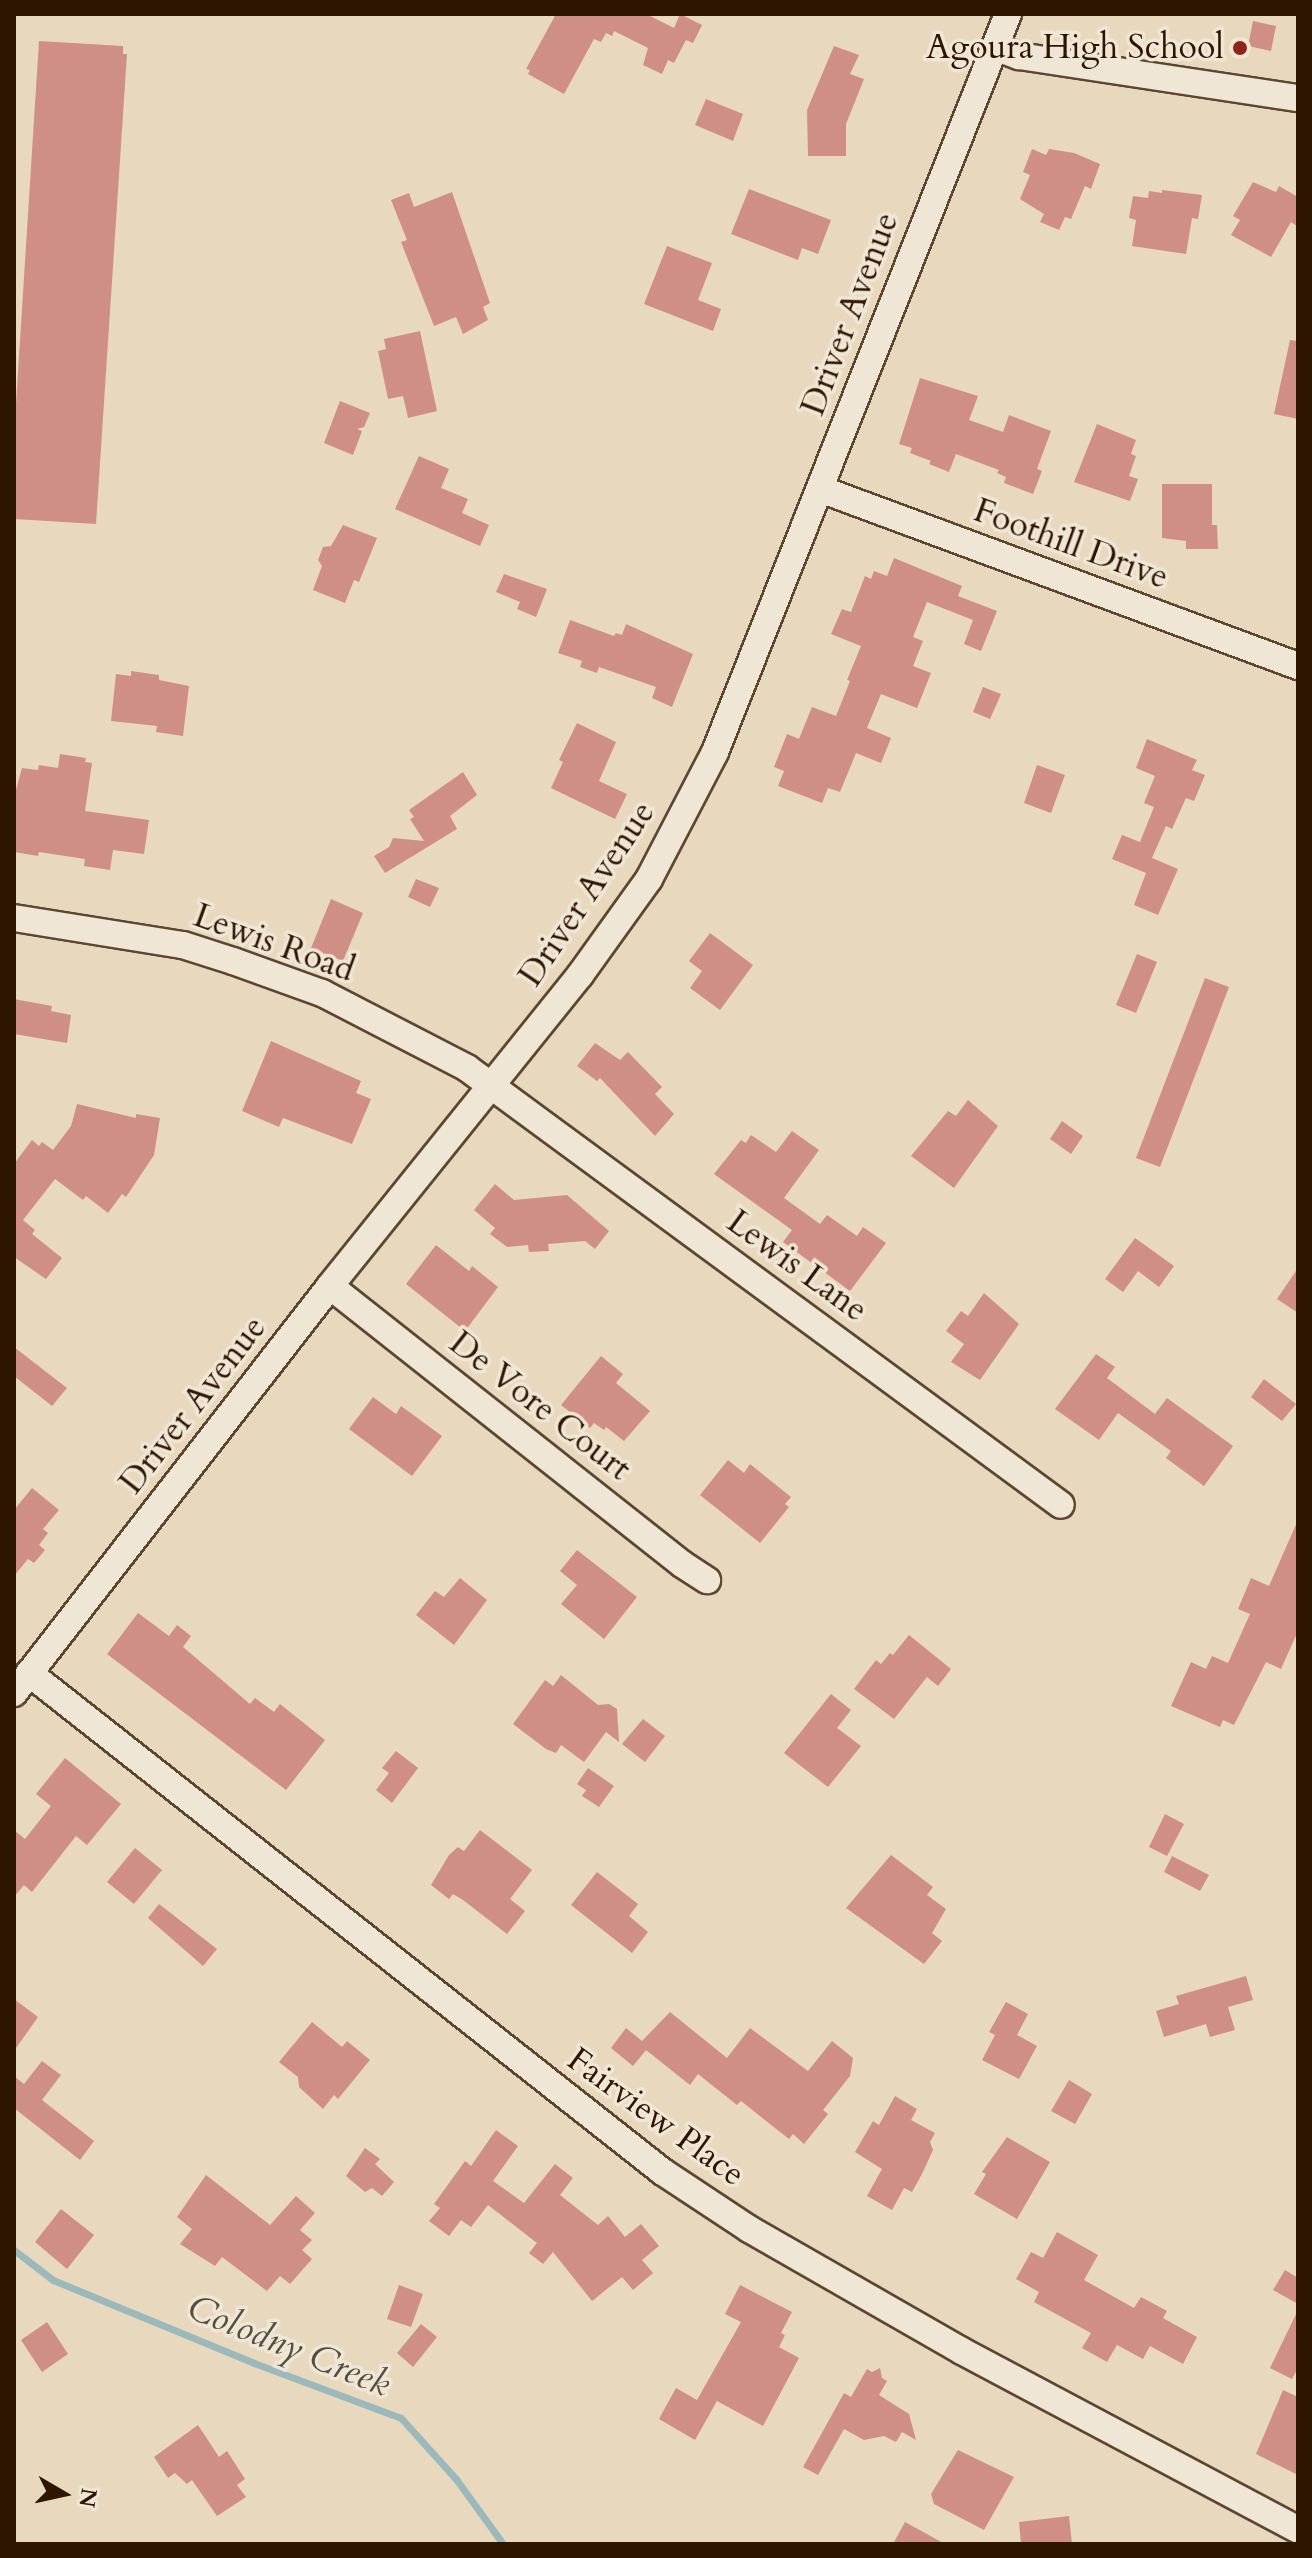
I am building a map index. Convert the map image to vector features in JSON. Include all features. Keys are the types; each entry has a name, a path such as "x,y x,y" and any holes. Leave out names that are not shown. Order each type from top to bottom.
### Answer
{"street":[{"name":"Driver Avenue","path":"22,1683 330,1286 626,913 678,829 715,752 1008,14"},
{"path":"995,47 1019,56 1298,98"},
{"name":"Foothill Drive","path":"820,489 1298,666"},
{"name":"Lewis Road","path":"14,918 183,945 233,961 322,993 467,1068 491,1086"},
{"name":"Lewis Lane","path":"491,1086 1061,1505"},
{"name":"De Vore Court","path":"330,1286 682,1564 707,1580"},
{"name":"Fairview Place","path":"22,1683 663,2172 749,2229 962,2351 1298,2530"}],"building":[{"path":"556,14 646,14 674,28 680,14 702,25 693,43 686,40 674,63 668,60 662,74 643,65 648,48 614,31 612,36 606,33 601,42 594,39 564,94 528,74 530,70 526,69"},
{"path":"1253,21 1276,26 1271,51 1248,46"},
{"path":"39,41 123,46 123,54 127,54 96,524 14,519 14,435"},
{"path":"834,46 859,55 850,74 864,79 846,124 846,156 808,156 807,110"},
{"path":"706,99 743,114 733,141 695,125"},
{"path":"1032,149 1046,155 1049,149 1074,153 1100,164 1091,189 1085,186 1071,219 1065,217 1059,230 1040,222 1044,214 1020,199 1030,175 1023,172"},
{"path":"1253,182 1276,192 1279,186 1298,197 1298,227 1291,222 1271,257 1231,235 1240,220 1233,216"},
{"path":"749,189 831,220 818,254 802,248 798,260 731,234"},
{"path":"1162,190 1202,195 1198,219 1192,218 1186,254 1132,246 1136,220 1129,218 1133,196 1148,198 1149,191 1162,193"},
{"path":"452,192 490,303 483,307 488,320 463,334 456,317 434,326 401,242 407,240 391,200 409,193 414,207"},
{"path":"667,246 712,263 698,300 721,309 713,331 644,304"},
{"path":"420,331 437,411 408,418 403,396 388,399 378,351 386,349 384,339"},
{"path":"1290,340 1298,341 1298,419 1274,414"},
{"path":"920,378 978,396 969,420 1003,432 1009,415 1051,431 1037,469 1042,471 1033,494 1004,483 1006,477 997,473 999,470 956,454 949,472 910,453 912,448 899,444"},
{"path":"340,401 370,413 364,427 357,429 362,431 353,455 324,443"},
{"path":"1097,424 1136,440 1131,454 1136,456 1129,476 1138,479 1130,501 1074,482"},
{"path":"419,456 449,469 441,488 468,499 462,513 489,525 480,546 395,509"},
{"path":"1162,484 1212,484 1212,525 1217,525 1218,549 1186,549 1186,541 1162,538"},
{"path":"343,525 377,538 359,582 354,580 345,603 313,590 322,566 318,560 323,547 331,546"},
{"path":"894,558 962,586 958,596 997,611 981,651 964,644 973,620 927,602 913,637 923,641 913,666 931,673 917,708 881,694 867,728 891,738 881,763 856,753 840,792 828,788 822,803 778,786 784,771 774,767 787,734 799,739 812,707 836,716 850,681 847,680 861,646 831,634 842,609 851,612 865,576 871,579 874,571 887,576"},
{"path":"504,574 547,589 536,617 517,609 520,602 496,592"},
{"path":"570,620 614,636 616,633 622,635 626,624 693,654 672,707 652,698 656,687 599,667 597,673 580,667 582,661 558,653"},
{"path":"131,671 159,675 159,680 189,686 183,736 156,732 157,726 111,721 116,674 131,676"},
{"path":"983,687 1001,694 990,719 973,712"},
{"path":"577,723 616,742 599,781 627,794 615,819 551,788 563,762 559,760"},
{"path":"1147,739 1197,760 1192,770 1205,775 1194,801 1186,798 1172,829 1166,826 1152,858 1178,869 1158,915 1134,905 1146,873 1112,859 1122,835 1140,842 1154,807 1144,803 1155,776 1136,768"},
{"path":"60,754 86,758 85,762 92,763 85,811 149,820 144,854 113,850 110,870 84,866 85,859 39,852 38,856 14,852 14,797 22,768 38,770 39,765 58,768"},
{"path":"1037,765 1065,775 1051,813 1024,803"},
{"path":"463,772 477,795 450,816 457,829 385,873 374,856 389,847 393,838 424,841 410,819 414,817 409,810"},
{"path":"416,879 439,888 430,907 408,897"},
{"path":"331,899 363,913 343,961 311,948"},
{"path":"710,933 753,965 720,1010 690,988 702,971 689,961"},
{"path":"1137,954 1157,962 1136,1013 1116,1005"},
{"path":"1205,978 1229,987 1160,1167 1136,1158"},
{"path":"14,999 52,1006 51,1011 71,1015 67,1043 14,1034"},
{"path":"271,1041 361,1081 356,1093 371,1099 352,1144 283,1118 279,1127 242,1111"},
{"path":"595,1043 620,1060 628,1052 662,1087 655,1094 674,1114 655,1136 600,1078 597,1081 577,1066"},
{"path":"968,1100 998,1126 954,1188 911,1156 948,1111 956,1116"},
{"path":"77,1104 136,1118 136,1114 160,1118 154,1155 126,1197 122,1194 108,1213 86,1196 83,1200 55,1179 23,1220 35,1230 32,1234 62,1258 46,1279 14,1257 14,1164 32,1140 39,1146 42,1142 53,1150 71,1126"},
{"path":"1062,1121 1083,1136 1071,1154 1050,1139"},
{"path":"792,1131 819,1150 784,1198 820,1224 827,1215 857,1236 863,1227 886,1243 850,1291 783,1242 792,1230 714,1174 741,1140 746,1143 751,1135 776,1152"},
{"path":"495,1184 514,1200 567,1195 609,1231 595,1249 585,1241 548,1244 549,1251 529,1252 528,1245 507,1247 490,1234 495,1228 474,1210"},
{"path":"1135,1238 1174,1266 1159,1287 1138,1271 1123,1292 1105,1279"},
{"path":"436,1245 469,1271 472,1266 498,1287 465,1331 406,1284"},
{"path":"1298,1268 1298,1313 1277,1299"},
{"path":"984,1293 1019,1324 980,1380 951,1362 964,1344 946,1331 961,1311 968,1316"},
{"path":"14,1347 67,1388 52,1406 14,1376"},
{"path":"1096,1354 1115,1367 1107,1378 1155,1414 1167,1398 1233,1446 1204,1486 1166,1458 1171,1451 1118,1413 1099,1440 1055,1409"},
{"path":"601,1356 623,1374 616,1383 650,1411 624,1441 606,1427 604,1430 594,1423 590,1428 561,1405"},
{"path":"1264,1379 1296,1404 1282,1421 1251,1397"},
{"path":"373,1397 396,1414 401,1406 442,1436 412,1476 349,1429"},
{"path":"728,1460 744,1473 750,1464 791,1497 785,1504 789,1507 760,1543 700,1495"},
{"path":"32,1488 59,1510 43,1529 48,1533 39,1545 45,1550 34,1563 28,1559 14,1576 14,1510"},
{"path":"1298,1520 1298,1631 1281,1669 1266,1662 1234,1725 1223,1720 1220,1727 1171,1706 1191,1662 1206,1669 1212,1656 1228,1663 1250,1614 1238,1609 1251,1578 1269,1586"},
{"path":"577,1550 637,1597 604,1639 561,1604 577,1585 560,1571"},
{"path":"460,1578 487,1600 454,1645 416,1615 435,1591 444,1597"},
{"path":"138,1613 169,1636 177,1625 191,1636 183,1647 250,1704 255,1698 274,1712 280,1704 325,1740 286,1790 107,1654"},
{"path":"909,1635 951,1669 938,1686 927,1677 894,1719 854,1689 876,1660 881,1664 890,1653 893,1655"},
{"path":"561,1675 598,1705 609,1704 617,1709 619,1742 606,1732 584,1762 561,1745 556,1753 546,1749 513,1724 545,1680 553,1686"},
{"path":"831,1694 851,1710 837,1728 861,1746 828,1787 784,1753"},
{"path":"643,1719 665,1736 645,1762 622,1744"},
{"path":"396,1751 418,1768 392,1803 376,1790 389,1773 382,1768"},
{"path":"65,1758 121,1804 87,1845 76,1836 32,1892 24,1885 14,1897 14,1830 25,1839 51,1806 36,1794"},
{"path":"588,1768 614,1786 599,1807 582,1796 586,1790 577,1784"},
{"path":"1165,1814 1184,1824 1167,1856 1149,1847"},
{"path":"480,1830 532,1870 510,1899 525,1911 507,1934 463,1900 453,1894 449,1899 431,1885 449,1855 458,1847 464,1851"},
{"path":"135,1848 162,1870 134,1904 107,1882"},
{"path":"891,1855 933,1887 927,1895 946,1909 932,1933 942,1941 924,1964 846,1908"},
{"path":"1172,1856 1209,1875 1200,1891 1164,1872"},
{"path":"597,1872 638,1904 629,1916 648,1932 632,1953 571,1905"},
{"path":"159,1904 217,1949 203,1966 148,1918"},
{"path":"1246,1976 1253,2000 1228,2007 1235,2030 1210,2037 1206,2024 1164,2037 1156,2011 1179,2004 1176,1996"},
{"path":"14,1999 38,2017 14,2051"},
{"path":"1006,2002 1028,2014 1017,2035 1037,2046 1019,2079 982,2060 995,2035 989,2032"},
{"path":"670,2012 727,2058 750,2028 808,2071 832,2041 853,2058 850,2076 823,2110 828,2114 804,2144 793,2134 789,2139 741,2101 737,2105 698,2074 690,2085 646,2050 633,2066 611,2048 626,2028 642,2041"},
{"path":"312,2022 342,2047 347,2041 370,2060 338,2099 334,2095 323,2109 299,2087 298,2077 279,2062"},
{"path":"42,2061 61,2075 42,2100 94,2141 80,2160 14,2108 14,2076 24,2084"},
{"path":"1069,2080 1092,2094 1075,2124 1051,2111"},
{"path":"895,2096 917,2109 911,2120 935,2133 930,2142 933,2150 912,2192 904,2188 892,2210 867,2196 882,2169 855,2152 873,2121 879,2125"},
{"path":"496,2130 518,2146 493,2181 524,2203 555,2164 573,2178 560,2195 598,2225 608,2216 625,2237 641,2224 659,2246 642,2260 653,2273 633,2290 622,2277 592,2301 553,2252 543,2264 529,2253 537,2243 488,2205 471,2227 461,2220 449,2236 429,2221 440,2208 434,2204 465,2161 471,2166"},
{"path":"1007,2137 1050,2162 1017,2219 974,2194 986,2174 982,2172"},
{"path":"365,2148 380,2159 375,2164 394,2182 382,2196 372,2188 365,2192 346,2176"},
{"path":"206,2175 270,2225 296,2196 315,2213 300,2230 312,2240 302,2250 312,2259 290,2284 280,2276 267,2291 222,2257 215,2266 180,2244 192,2229 177,2217"},
{"path":"61,2209 94,2235 67,2269 35,2242"},
{"path":"1057,2232 1098,2255 1084,2280 1134,2308 1141,2297 1167,2311 1163,2318 1197,2337 1183,2364 1150,2346 1143,2359 1117,2345 1107,2362 1082,2348 1091,2333 1034,2302 1039,2292 1016,2279 1031,2252 1043,2258"},
{"path":"1285,2270 1298,2278 1298,2304 1273,2290"},
{"path":"399,2285 423,2294 411,2327 387,2319"},
{"path":"740,2285 792,2312 781,2333 785,2335 779,2347 799,2358 763,2426 717,2401 695,2440 659,2419 676,2388 697,2400 741,2322 725,2314"},
{"path":"1298,2310 1298,2368 1292,2379 1270,2368"},
{"path":"47,2322 68,2354 42,2372 21,2340"},
{"path":"421,2324 437,2337 413,2367 397,2353"},
{"path":"880,2368 882,2378 887,2381 879,2395 909,2414 916,2440 902,2432 896,2442 884,2436 864,2440 844,2429 818,2475 803,2467 844,2393 851,2397 867,2369 872,2372"},
{"path":"1283,2390 1298,2397 1298,2475 1256,2454"},
{"path":"198,2425 219,2457 227,2451 245,2479 237,2485 246,2497 217,2516 192,2480 187,2484 175,2473 168,2478 154,2457"},
{"path":"958,2450 1014,2477 984,2530 934,2504 931,2494"},
{"path":"1069,2516 1072,2544 1021,2544 1019,2522"},
{"path":"905,2522 945,2544 893,2544"}],"waterway":[{"name":"Colodny Creek","path":"14,2250 53,2280 254,2363 401,2418 456,2479 503,2544"}],"place":[{"name":"Agoura High School","path":"1240,48"}]}
